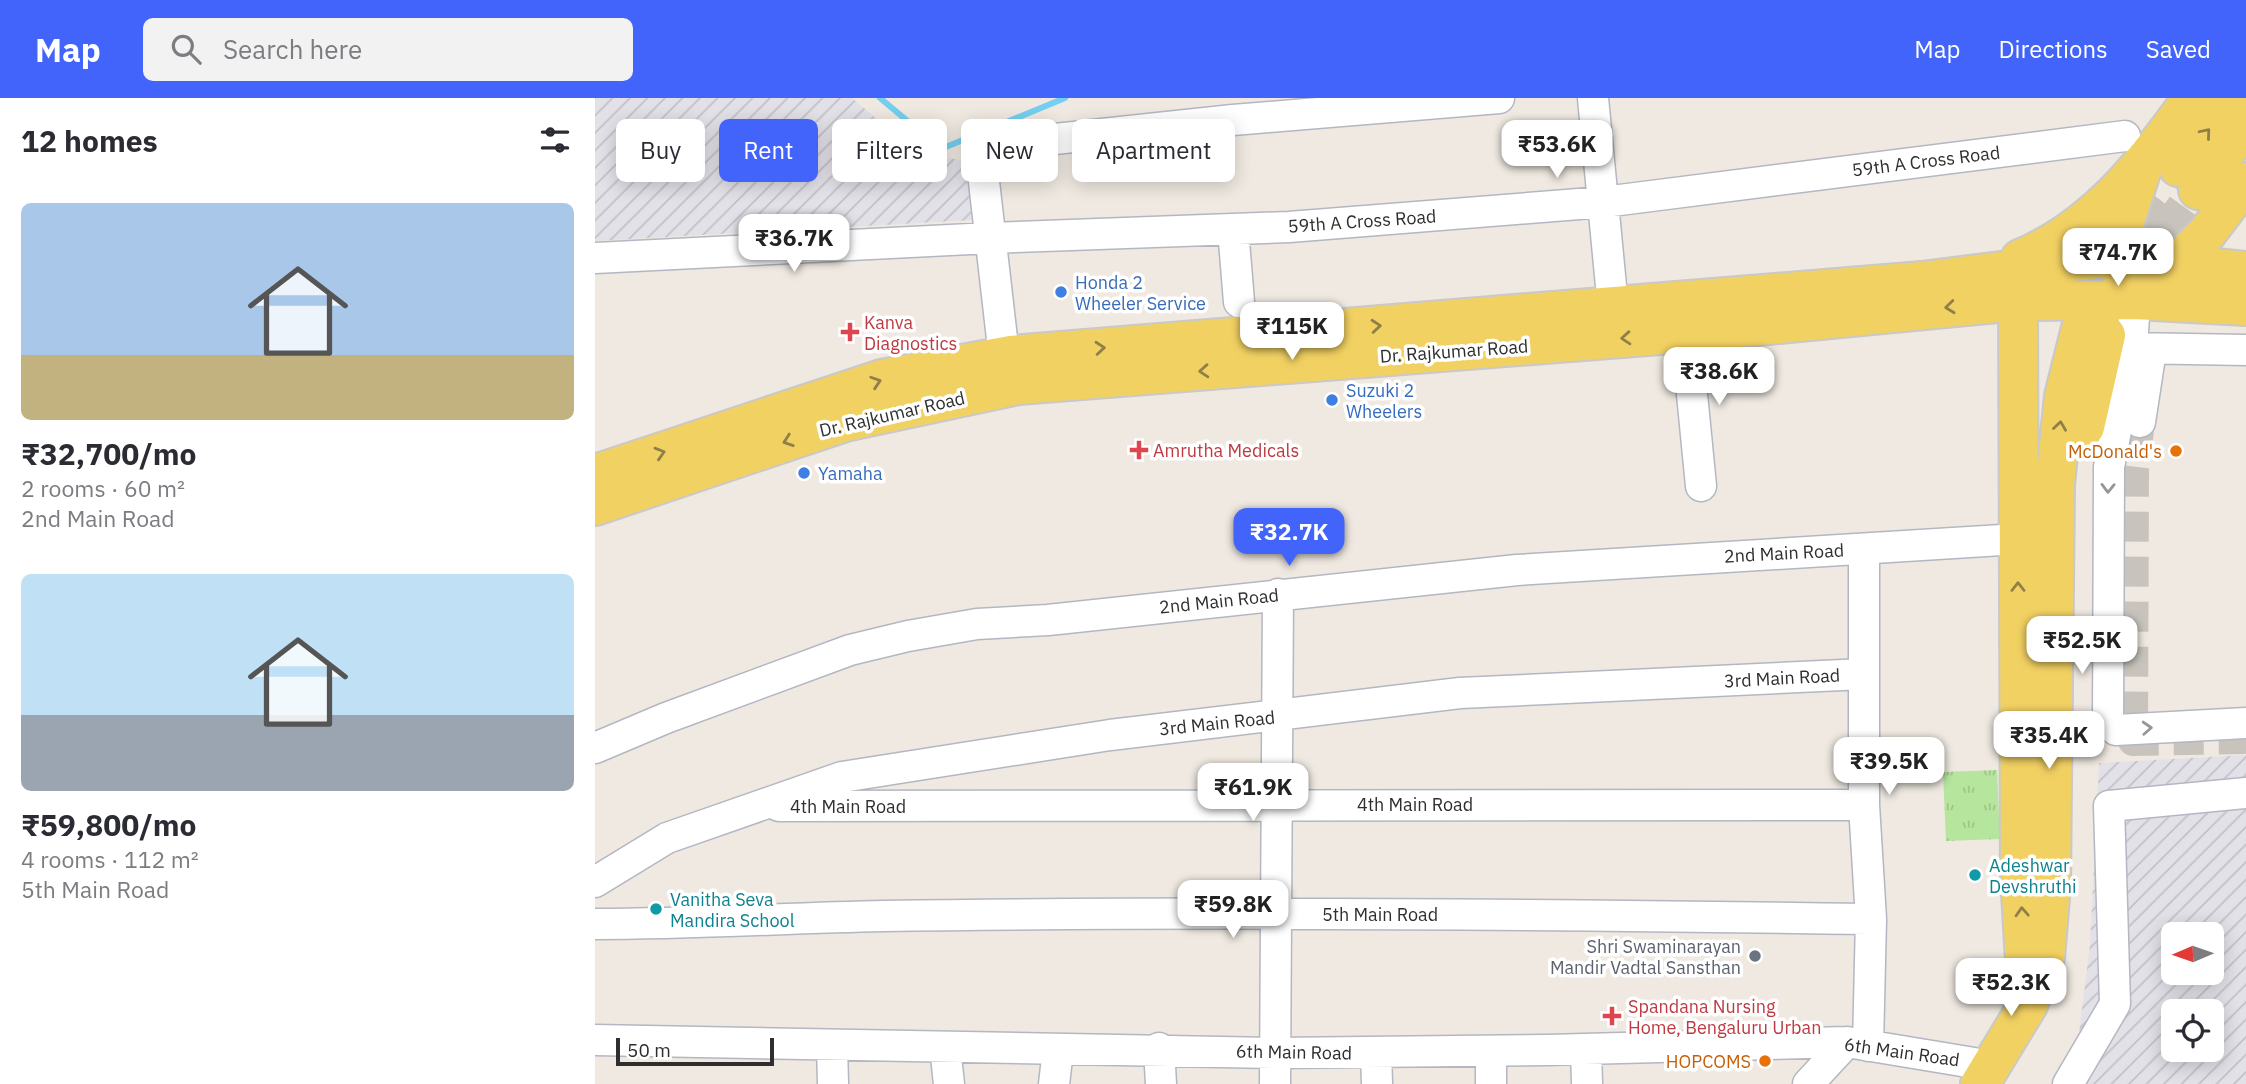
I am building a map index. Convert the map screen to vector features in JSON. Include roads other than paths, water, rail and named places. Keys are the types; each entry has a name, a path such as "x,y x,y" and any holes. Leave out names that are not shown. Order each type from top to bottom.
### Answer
{"main road":[{"path":"2113,257 2192,98"},
{"path":"1990,272 2048,248 2072,231 2162,162 2232,98"},
{"path":"2162,162 2246,124"},
{"path":"2113,257 2135,300 2177,265 2207,233 2246,181"},
{"path":"1990,272 2113,257 2246,271"},
{"name":"Dr. Rajkumar Road","path":"595,474 882,379 1004,356 1922,281 1990,272"},
{"name":"Dr. Rajkumar Road","path":"595,506 845,422 1018,385 1686,333 2018,301 2135,300 2246,306"},
{"path":"2018,301 2020,877 2028,1005"},
{"path":"1991,1081 2065,980 2074,898 2077,501 2086,421 2117,340"},
{"path":"1991,1081 2028,1005 2045,958 2051,885 2053,524 2057,444 2069,372 2117,340"}],"street":[{"path":"1004,356 980,147 1233,109 1499,98"},
{"path":"1593,98 1613,307"},
{"name":"59th A Cross Road","path":"595,258 990,238 1289,227 2162,162"},
{"path":"1233,229 1239,302"},
{"path":"2135,300 2117,340 2109,467 2108,723 2116,730 2246,723"},
{"path":"1686,333 1701,486"},
{"path":"2117,340 2246,351"},
{"path":"2117,340 2140,422"},
{"name":"2nd Main Road","path":"595,748 666,718 850,650 977,624 1048,620 1517,570 2018,539"},
{"name":"2nd Main Road","path":"1857,1044 1871,919 1864,805 1864,548"},
{"path":"1275,1084 1278,594"},
{"name":"3rd Main Road","path":"595,882 667,838 842,777 1110,735 1278,717 1460,693 1864,674"},
{"path":"2068,1084 2115,1004 2109,806 2246,793"},
{"name":"4th Main Road","path":"756,806 1278,803 1864,805"},
{"name":"5th Main Road","path":"595,924 719,924 880,916 1278,915 1372,912 1871,919"},
{"name":"6th Main Road","path":"595,1040 1275,1052 1857,1044 1974,1063 1991,1081"},
{"path":"1808,1084 1857,1044"},
{"path":"832,1045 833,1084"},
{"path":"945,1047 949,1084"},
{"path":"1159,1048 1161,1084"},
{"path":"1586,1049 1587,1084"},
{"path":"1054,1084 1058,1050"},
{"path":"1490,1084 1491,1051"},
{"path":"1376,1052 1377,1084"}],"waterway":[{"path":"880,98 941,149 1065,98"}],"tunnel":[{"path":"2081,328 2097,287 2122,243 2178,167"},
{"path":"2130,285 2198,190"},
{"path":"2140,422 2134,470 2133,741 2246,739"}],"place":[{"name":"Honda 2 Wheeler Service","path":"1061,292"},
{"name":"Kanva Diagnostics","path":"850,332"},
{"name":"Suzuki 2 Wheelers","path":"1332,400"},
{"name":"Amrutha Medicals","path":"1139,450"},
{"name":"McDonald's","path":"2176,451"},
{"name":"Yamaha","path":"804,473"},
{"name":"Adeshwar Devshruthi","path":"1975,875"},
{"name":"Vanitha Seva Mandira School","path":"656,909"},
{"name":"Shri Swaminarayan Mandir Vadtal Sansthan","path":"1755,956"},
{"name":"Spandana Nursing Home, Bengaluru Urban","path":"1612,1016"},
{"name":"HOPCOMS","path":"1765,1061"}]}
